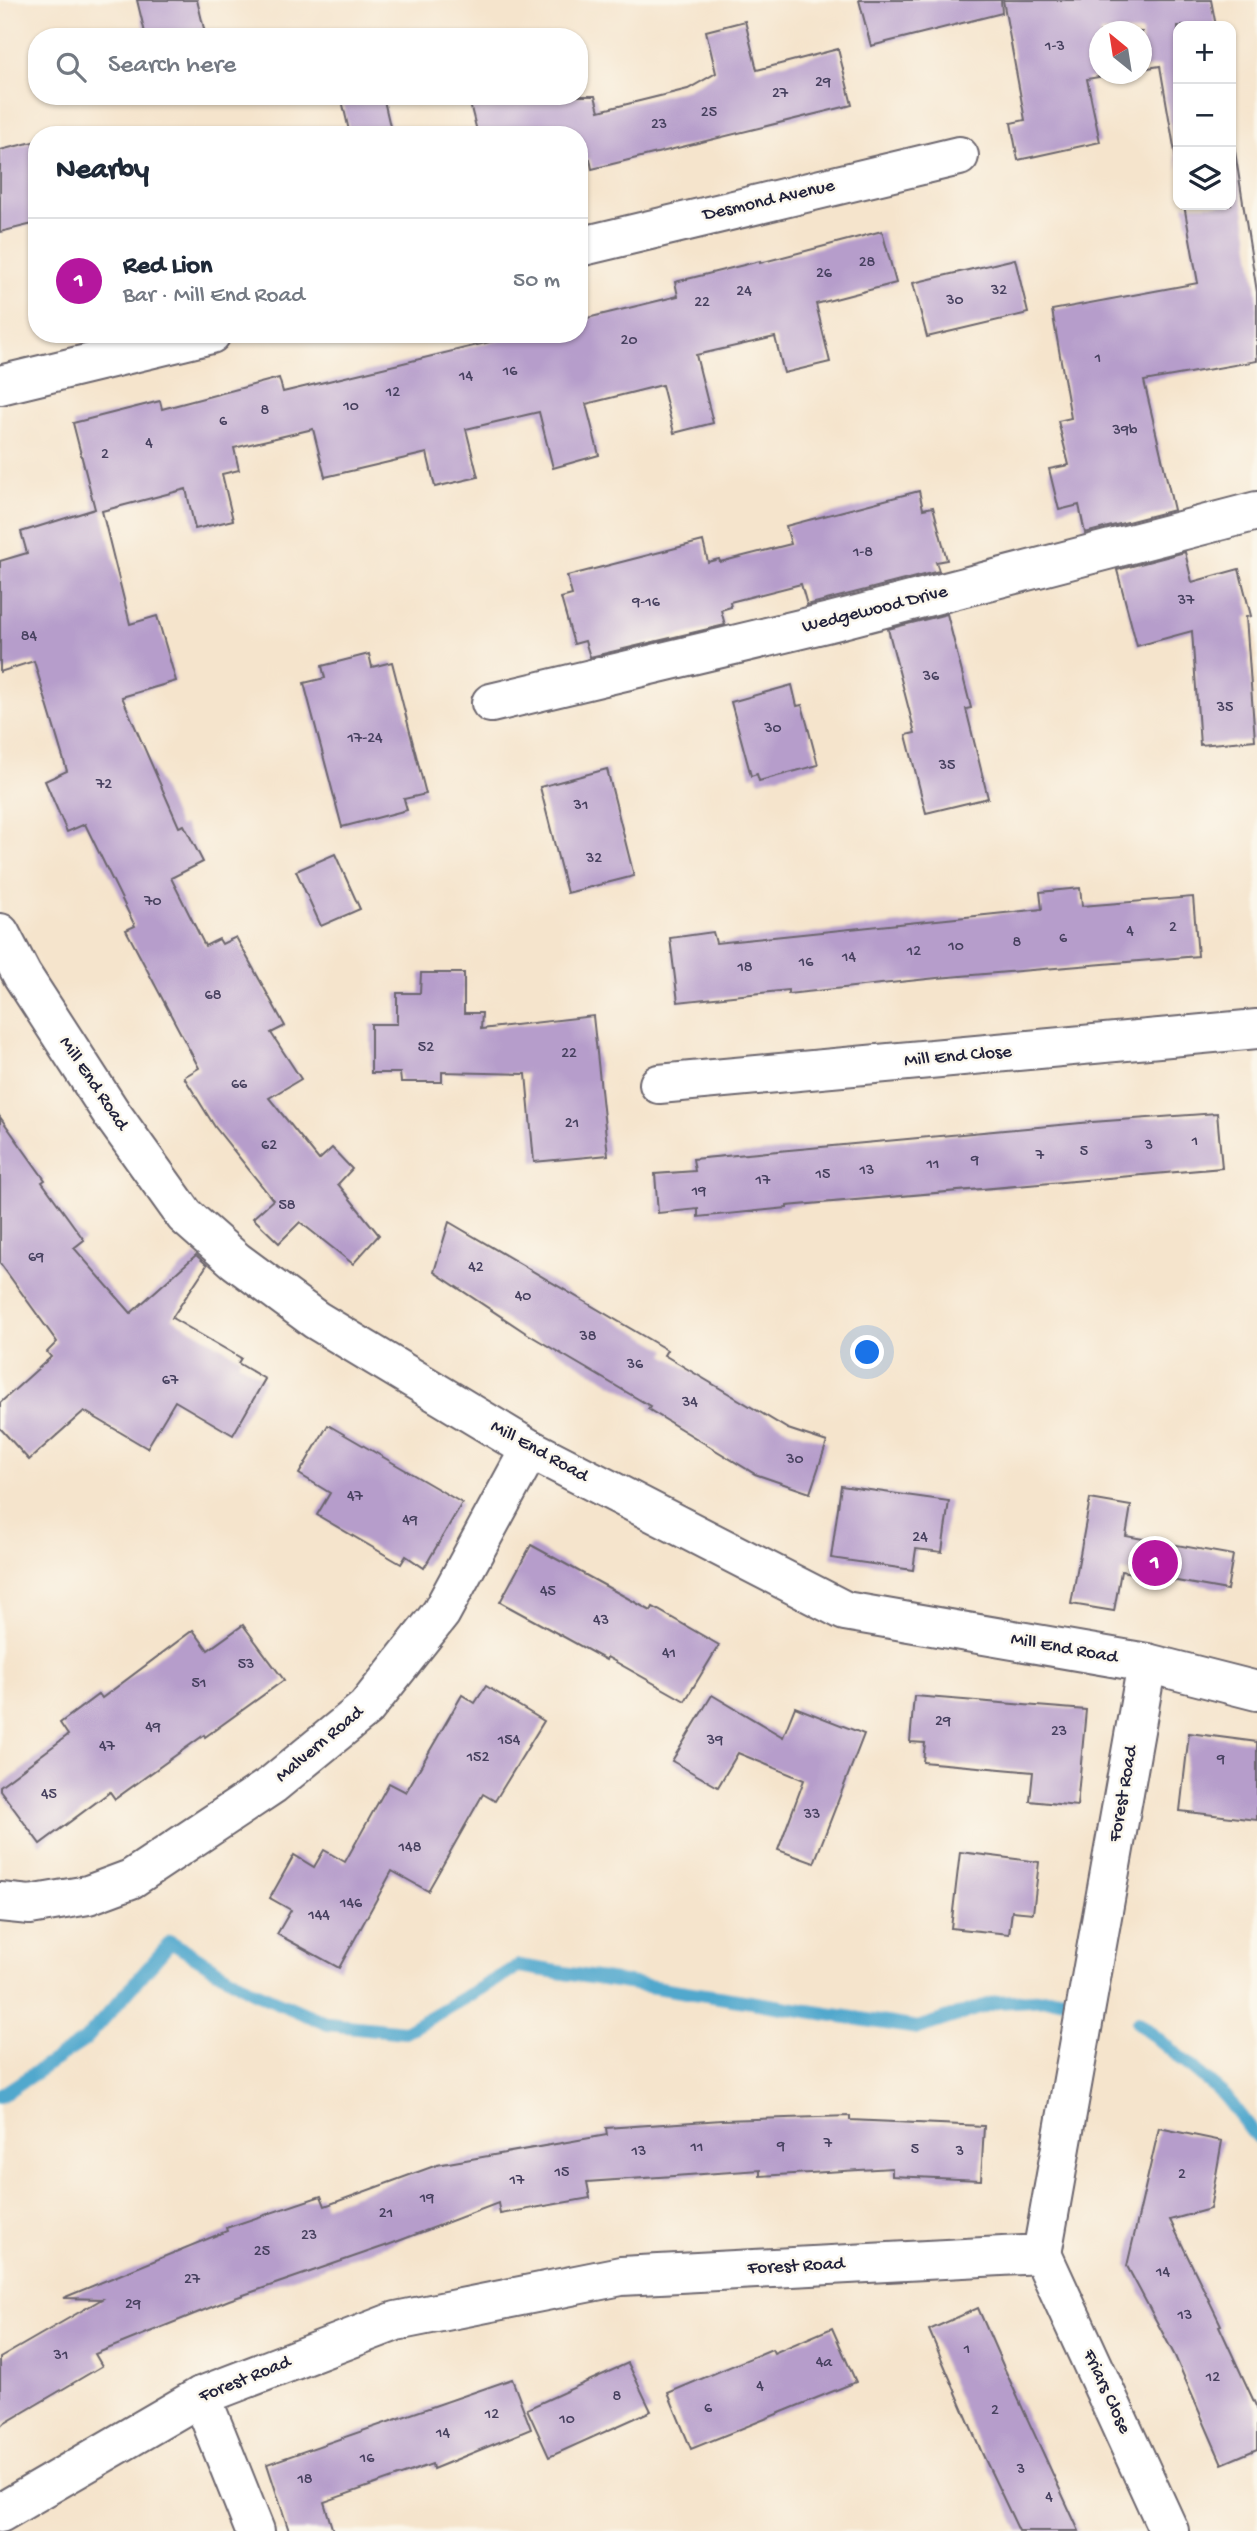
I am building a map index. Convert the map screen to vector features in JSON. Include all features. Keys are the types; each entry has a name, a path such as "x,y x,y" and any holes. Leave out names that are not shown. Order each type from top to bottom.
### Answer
{"street":[{"name":"Desmond Avenue","path":"588,245 959,156"},
{"path":"0,384 173,343"},
{"name":"Wedgewood Drive","path":"491,703 834,621 1257,511"},
{"name":"Mill End Road","path":"0,933 22,975 112,1114 185,1216 236,1261 316,1320 530,1449 845,1611 1147,1663 1257,1691"},
{"name":"Mill End Close","path":"659,1084 1257,1030"},
{"name":"Malvern Road","path":"0,1902 30,1905 88,1895 131,1878 272,1785 366,1708 441,1613 530,1449"},
{"name":"Forest Road","path":"0,2514 201,2396 396,2321 621,2276 1042,2254 1147,1663"},
{"name":"Friars Close","path":"1042,2254 1169,2531"},
{"path":"201,2396 255,2531"}],"building":[{"path":"137,0 197,0 204,28 144,28"},
{"path":"859,0 1001,0 1002,13 871,46"},
{"path":"1003,0 1211,0 1215,21 1173,21 1173,141 1160,66 1152,67 1152,21 1089,21 1087,79 1100,142 1018,160 1011,123 1025,120"},
{"path":"745,21 757,70 838,49 852,105 592,169 588,159 588,126 476,126 470,105 588,105 588,96 595,96 599,111 688,89 716,73 706,31"},
{"path":"343,105 385,105 390,126 348,126"},
{"path":"28,143 28,225 0,232 0,150"},
{"path":"1236,158 1257,292 1257,361 1144,381 1174,510 1085,533 1079,505 1059,510 1049,469 1069,465 1058,421 1071,418 1052,310 1198,283 1185,210 1236,210"},
{"path":"882,231 896,283 816,304 830,362 784,373 775,337 696,355 713,423 674,433 662,385 586,404 599,455 553,468 539,412 466,429 478,477 435,487 427,453 325,477 313,429 234,448 239,470 222,474 233,520 195,529 186,489 102,511 130,624 157,616 176,681 122,697 179,827 184,825 203,862 171,878 205,946 219,939 222,944 236,937 285,1026 271,1033 301,1079 269,1098 319,1160 332,1148 352,1169 338,1184 379,1235 353,1264 300,1222 279,1243 253,1218 273,1200 215,1127 184,1077 199,1068 126,930 135,926 85,824 67,832 45,781 67,771 34,661 0,672 0,561 27,553 21,532 95,509 73,423 160,401 162,409 279,378 283,392 486,343 588,343 588,318 678,296 675,282"},
{"path":"1015,259 1028,313 927,337 913,283"},
{"path":"919,491 923,509 933,507 947,560 936,562 939,571 807,605 801,584 730,602 731,607 721,610 725,625 590,657 585,641 574,644 561,598 572,595 567,576 703,541 708,562 719,559 720,562 791,544 786,526"},
{"path":"1185,552 1192,582 1239,569 1251,616 1246,617 1255,740 1200,745 1192,631 1137,646 1117,570"},
{"path":"947,614 971,708 966,709 988,798 926,813 906,735 915,733 888,629"},
{"path":"369,654 372,667 392,662 426,794 404,799 407,810 342,827 304,683 325,678 322,666"},
{"path":"792,685 797,706 802,705 818,765 759,781 757,774 751,776 731,702"},
{"path":"607,769 634,876 567,893 540,787"},
{"path":"335,854 360,909 321,926 296,871"},
{"path":"1080,888 1082,906 1193,897 1198,956 937,978 788,994 788,990 678,1002 670,938 713,932 716,943 1042,909 1040,892"},
{"path":"421,973 464,973 464,1013 482,1013 481,1029 593,1016 608,1155 534,1162 526,1074 442,1072 442,1082 401,1082 400,1073 371,1073 371,1024 397,1024 397,993 420,993"},
{"path":"1217,1113 1222,1168 787,1206 698,1217 698,1209 658,1213 655,1174 695,1171 693,1159"},
{"path":"0,1117 84,1240 74,1248 131,1313 196,1255 207,1265 172,1318 241,1358 238,1363 265,1379 233,1435 175,1401 147,1448 84,1411 29,1460 0,1428 0,1403 51,1357 47,1352 57,1342 0,1263"},
{"path":"449,1222 667,1350 664,1355 788,1429 827,1442 810,1493 755,1474 648,1409 650,1406 526,1333 434,1272"},
{"path":"328,1425 462,1503 424,1568 406,1556 401,1564 317,1515 330,1493 299,1474"},
{"path":"841,1486 949,1501 942,1552 916,1549 913,1570 831,1558"},
{"path":"1090,1499 1131,1506 1126,1536 1233,1555 1227,1590 1121,1571 1114,1611 1071,1604"},
{"path":"531,1545 651,1611 653,1607 719,1645 685,1701 500,1602"},
{"path":"243,1625 284,1680 115,1799 110,1792 40,1844 0,1790 0,1786 68,1735 60,1723 99,1694 102,1698 193,1630 208,1650"},
{"path":"486,1686 544,1721 495,1801 483,1794 428,1891 392,1871 339,1968 277,1934 291,1910 270,1898 294,1855 314,1867 324,1850 345,1862 389,1783 406,1792 462,1695 475,1703"},
{"path":"712,1695 783,1737 795,1707 864,1734 814,1863 778,1850 804,1780 738,1753 718,1787 672,1761"},
{"path":"914,1696 1086,1710 1077,1806 1030,1801 1033,1772 923,1762 925,1743 910,1742"},
{"path":"1189,1733 1257,1742 1257,1820 1180,1811"},
{"path":"960,1852 1039,1862 1033,1913 1012,1911 1009,1934 951,1928"},
{"path":"850,2116 850,2120 984,2126 981,2180 892,2176 892,2168 760,2176 760,2170 587,2182 590,2198 500,2214 498,2203 388,2245 229,2300 95,2354 102,2366 0,2426 0,2358 102,2299 63,2298 227,2231 226,2228 321,2196 325,2206 437,2165 607,2135 606,2128 722,2120"},
{"path":"1159,2128 1222,2141 1210,2209 1170,2220 1221,2325 1219,2326 1257,2408 1257,2449 1222,2464 1175,2356 1127,2266"},
{"path":"978,2308 1079,2531 1019,2531 982,2453 929,2330"},
{"path":"832,2328 856,2382 691,2449 668,2393 772,2349 774,2353"},
{"path":"628,2363 651,2411 549,2457 527,2409"},
{"path":"512,2379 531,2429 433,2469 432,2464 324,2502 333,2531 289,2531 267,2464"}],"waterway":[{"path":"0,2096 85,2040 171,1942 252,1991 328,2024 405,2032 519,1966 918,2028 997,2002 1066,1998"},
{"path":"1138,2022 1225,2096 1257,2138"}],"place":[{"name":"Red Lion","path":"1155,1563"}]}
